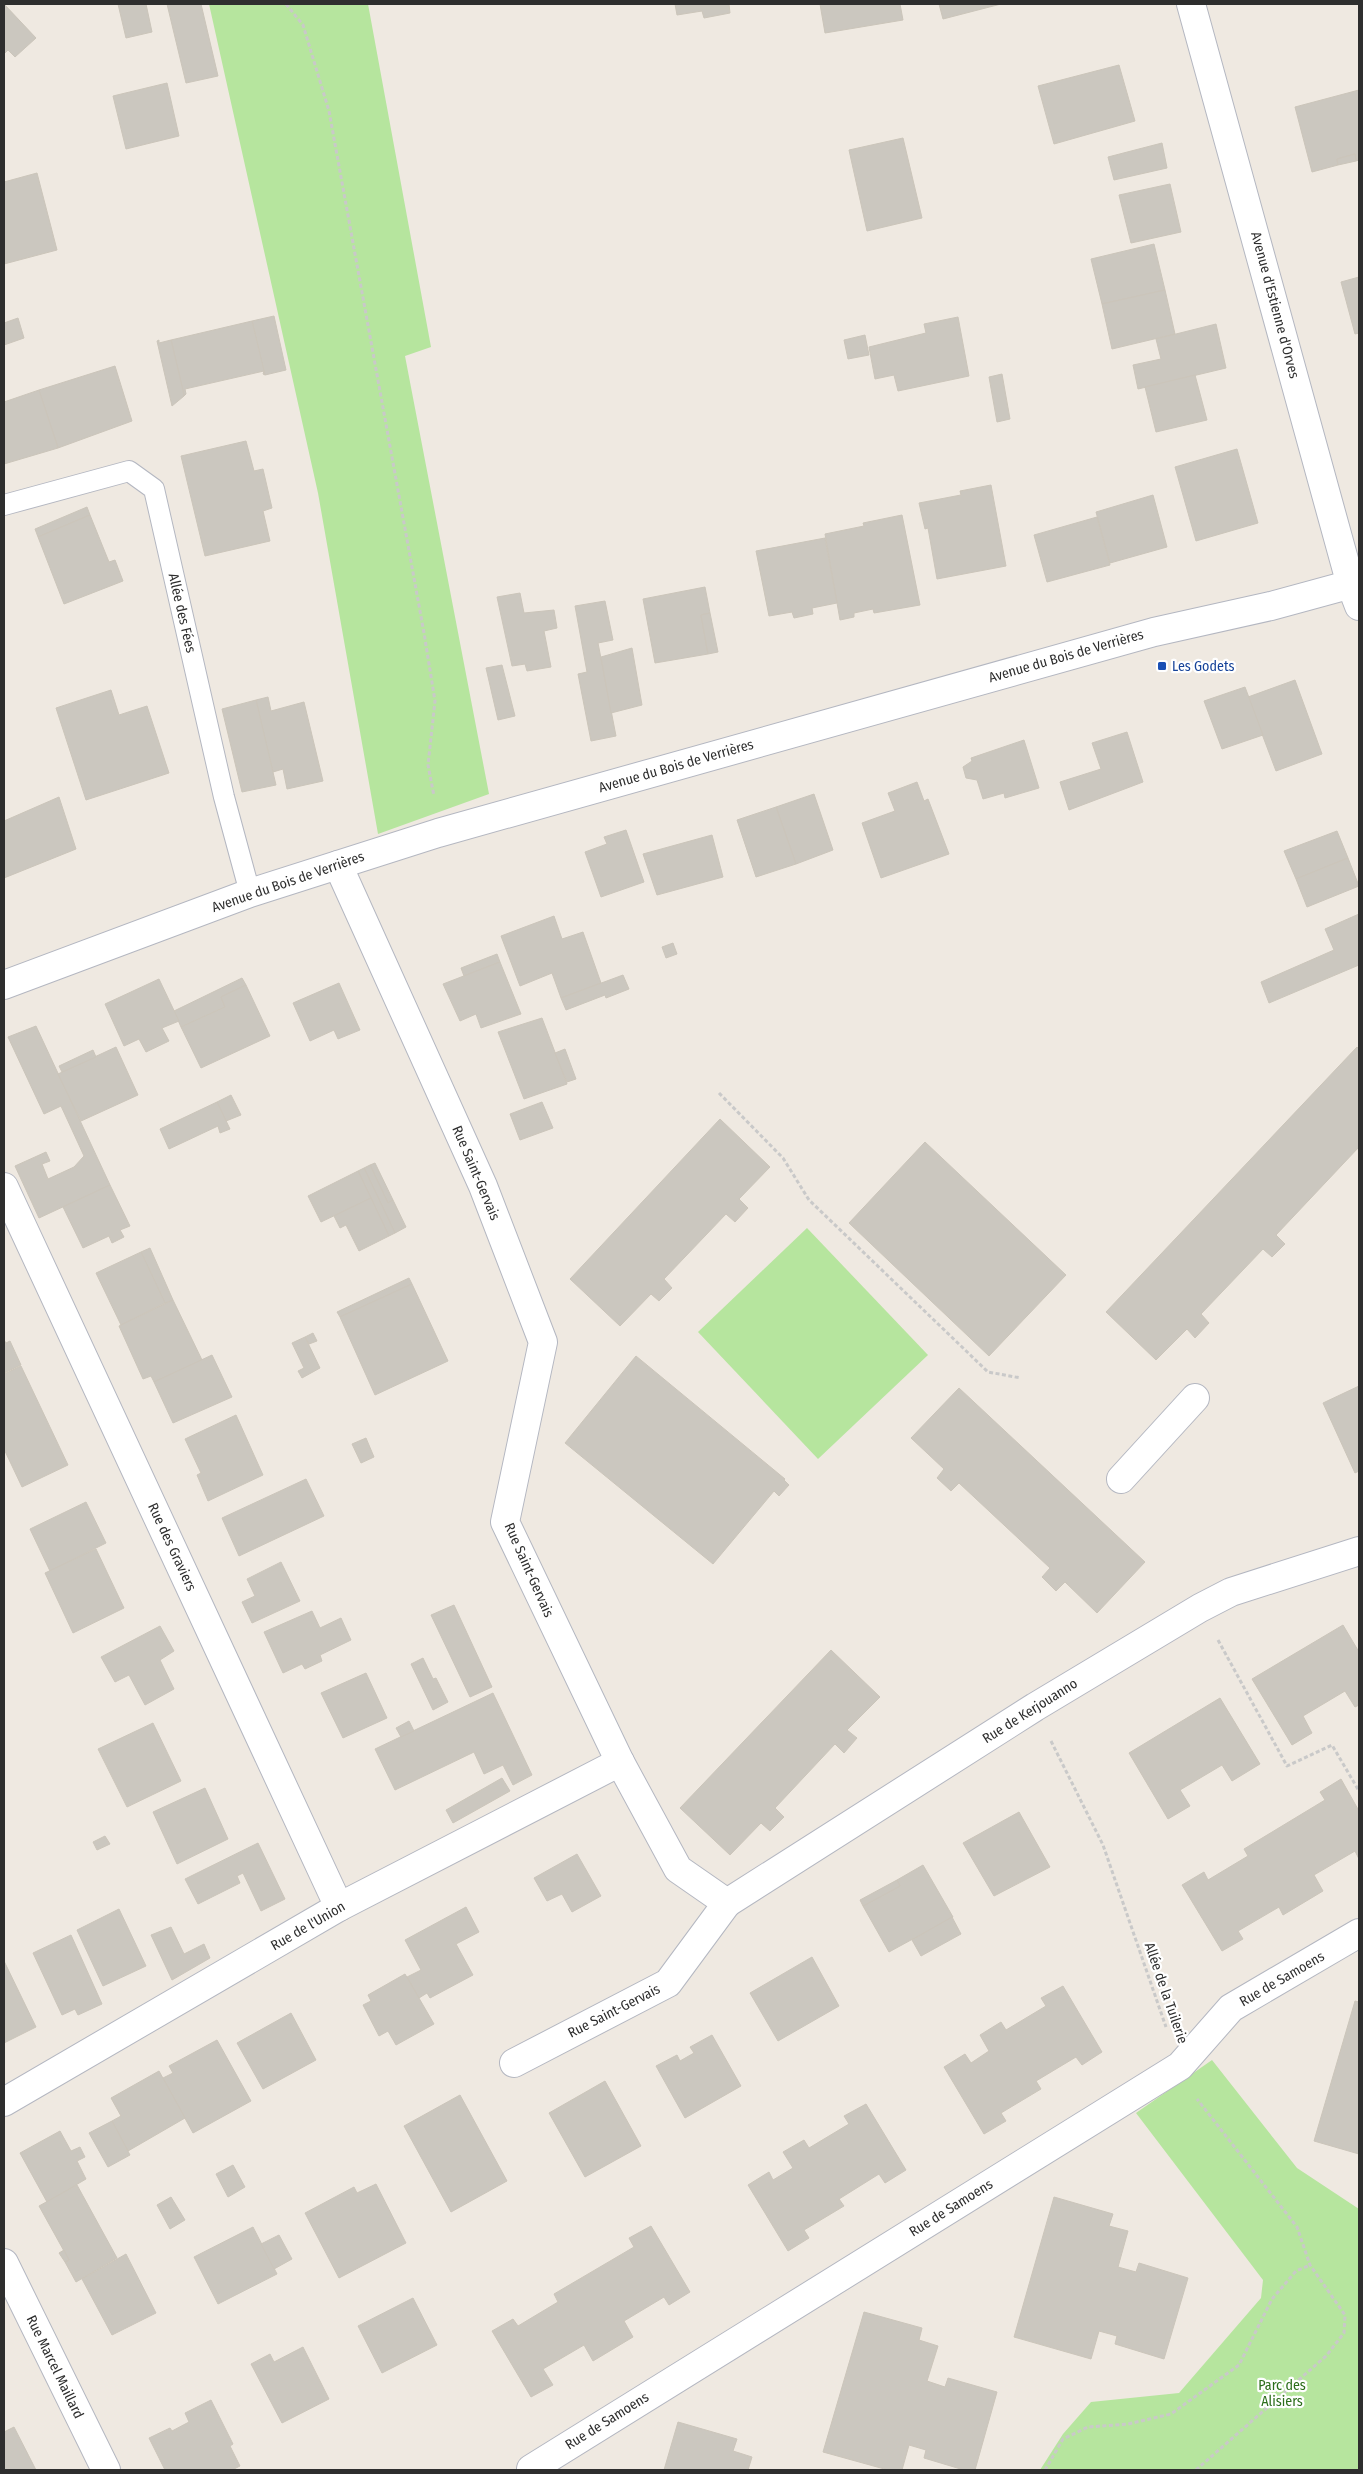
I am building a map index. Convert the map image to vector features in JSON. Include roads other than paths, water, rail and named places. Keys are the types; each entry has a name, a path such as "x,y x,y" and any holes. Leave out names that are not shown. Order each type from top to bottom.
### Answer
{"street":[{"name":"Avenue d'Estienne d'Orves","path":"1191,4 1357,591"},
{"name":"Avenue du Bois de Verrières","path":"4,985 250,893 438,833 1154,632 1254,610 1357,591"},
{"name":"Rue Saint-Gervais","path":"338,865 483,1186 543,1342 505,1522 620,1762 678,1869 727,1903 668,1983 514,2063"},
{"name":"Rue des Graviers","path":"4,1187 339,1907"},
{"path":"1121,1479 1195,1398"},
{"name":"Rue de Kerjouanno","path":"727,1903 1035,1707 1200,1608 1231,1592 1355,1553"},
{"name":"Rue de l'Union","path":"4,2102 339,1907 620,1762"},
{"name":"Rue de Samoens","path":"531,2469 1180,2066 1231,2008 1359,1933"},
{"name":"Rue Marcel Maillard","path":"4,2263 106,2470"}],"lane":[{"name":"Allée des Fées","path":"4,505 129,471 154,490 224,797 250,893"}],"place":[{"name":"Les Godets","path":"1162,666"}],"park label":[{"name":"Parc des Alisiers","path":"1282,2394"}]}
